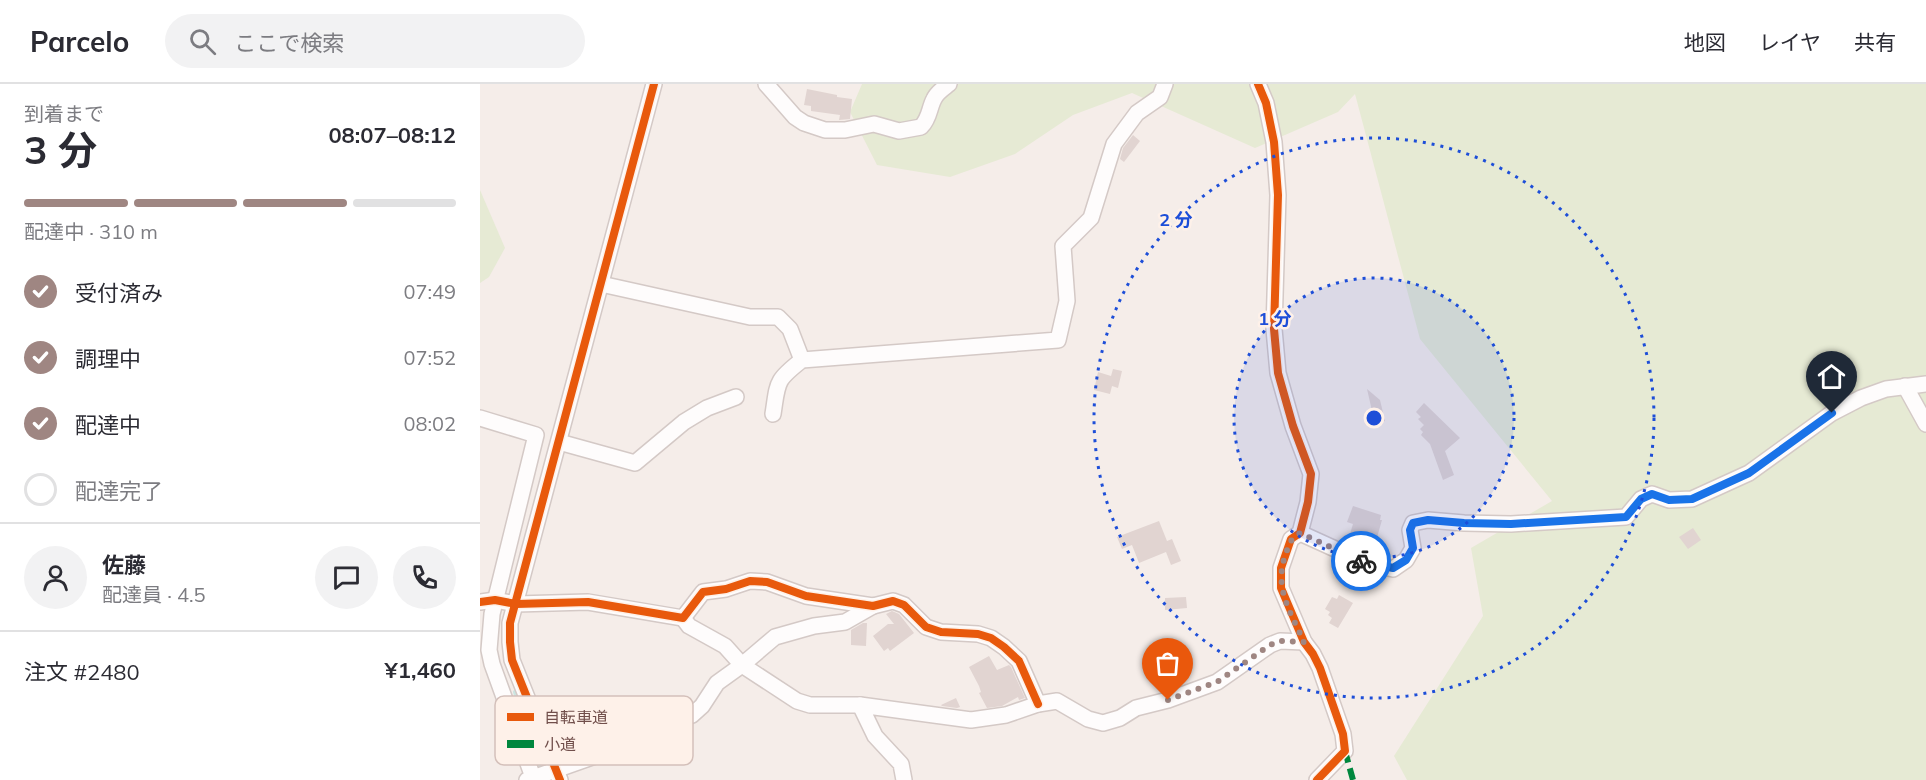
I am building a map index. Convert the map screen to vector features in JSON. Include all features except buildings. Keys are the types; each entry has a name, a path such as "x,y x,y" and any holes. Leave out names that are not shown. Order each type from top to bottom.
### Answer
{"street":[{"path":"526,696 512,660 510,623 654,84"},
{"path":"766,84 795,117 804,123 825,130 845,130 874,124 898,130 921,127 931,111 933,100 949,84"},
{"path":"773,414 778,382 785,373 802,360 1058,340 1067,301 1063,246 1091,218 1114,144 1137,112 1161,97 1166,84"},
{"path":"1258,84 1266,102 1274,142 1278,195 1274,329 1278,373 1293,426 1311,474 1308,502 1300,533 1291,539 1281,568 1281,588 1304,642 1320,668 1343,734 1345,751 1317,780"},
{"path":"601,284 739,315 778,317 790,328 802,360"},
{"path":"1300,533 1366,563 1393,568 1406,560 1413,548 1410,530 1413,523 1428,520 1511,524 1626,517 1641,499 1652,494 1669,500 1692,499 1749,473 1832,413 1861,398 1886,389 1926,384"},
{"path":"1905,386 1926,424"},
{"path":"559,442 635,463 684,422 707,408 736,397"},
{"path":"480,418 536,435 488,601 492,614 489,650 503,696"},
{"path":"683,618 703,592 726,590 750,581 767,582 806,596 873,606"},
{"path":"488,601 516,604 588,602 683,618 689,626 725,646 742,666 797,701 810,705 860,705 971,720 1006,715 1038,704 1057,701 1088,719 1103,723 1120,718 1136,708 1168,700 1217,682 1270,645 1280,641 1304,642"},
{"path":"693,714 702,706 717,683 742,666 775,637 814,626 845,622 873,606 893,601 904,605 926,627 941,633 978,634 991,638 1019,661 1038,704"},
{"path":"860,705 875,736 901,764 904,780"},
{"path":"531,779 557,774 578,765"}],"green space":[{"path":"862,84 1926,84 1926,780 1407,780 1394,756 1483,616 1471,548 1552,501 1420,339 1355,94 1338,112 1255,148 1132,93 1073,115 1015,154 950,177 877,165 850,112"},
{"path":"480,190 505,248 489,277 480,283"}],"waterway":[{"path":"515,692 516,696"},
{"path":"539,765 541,771"}],"marked path":[{"path":"1345,751 1353,780"}],"cycle path":[{"path":"526,696 512,660 510,623 654,84"},
{"path":"1258,84 1266,103 1274,142 1278,195 1274,329 1278,373 1293,426 1311,474 1308,502 1300,533 1291,539 1281,568 1281,588 1304,642 1320,668 1343,734 1345,751 1317,780"},
{"path":"480,602 495,600 516,604 588,602 683,618 703,592 726,589 750,581 767,582 806,596 873,606 893,601 904,605 926,627 941,632 978,634 991,638 1004,647 1019,661 1038,704"},
{"path":"554,765 560,780"}],"way so far":[{"path":"1168,700 1217,682 1270,645 1280,641 1304,642 1281,588 1281,568 1291,539 1300,533 1361,561"}],"route":[{"path":"1361,561 1393,568 1406,560 1413,548 1410,530 1413,523 1428,520 1511,524 1626,517 1641,499 1652,494 1669,500 1692,499 1749,473 1832,413"}]}
